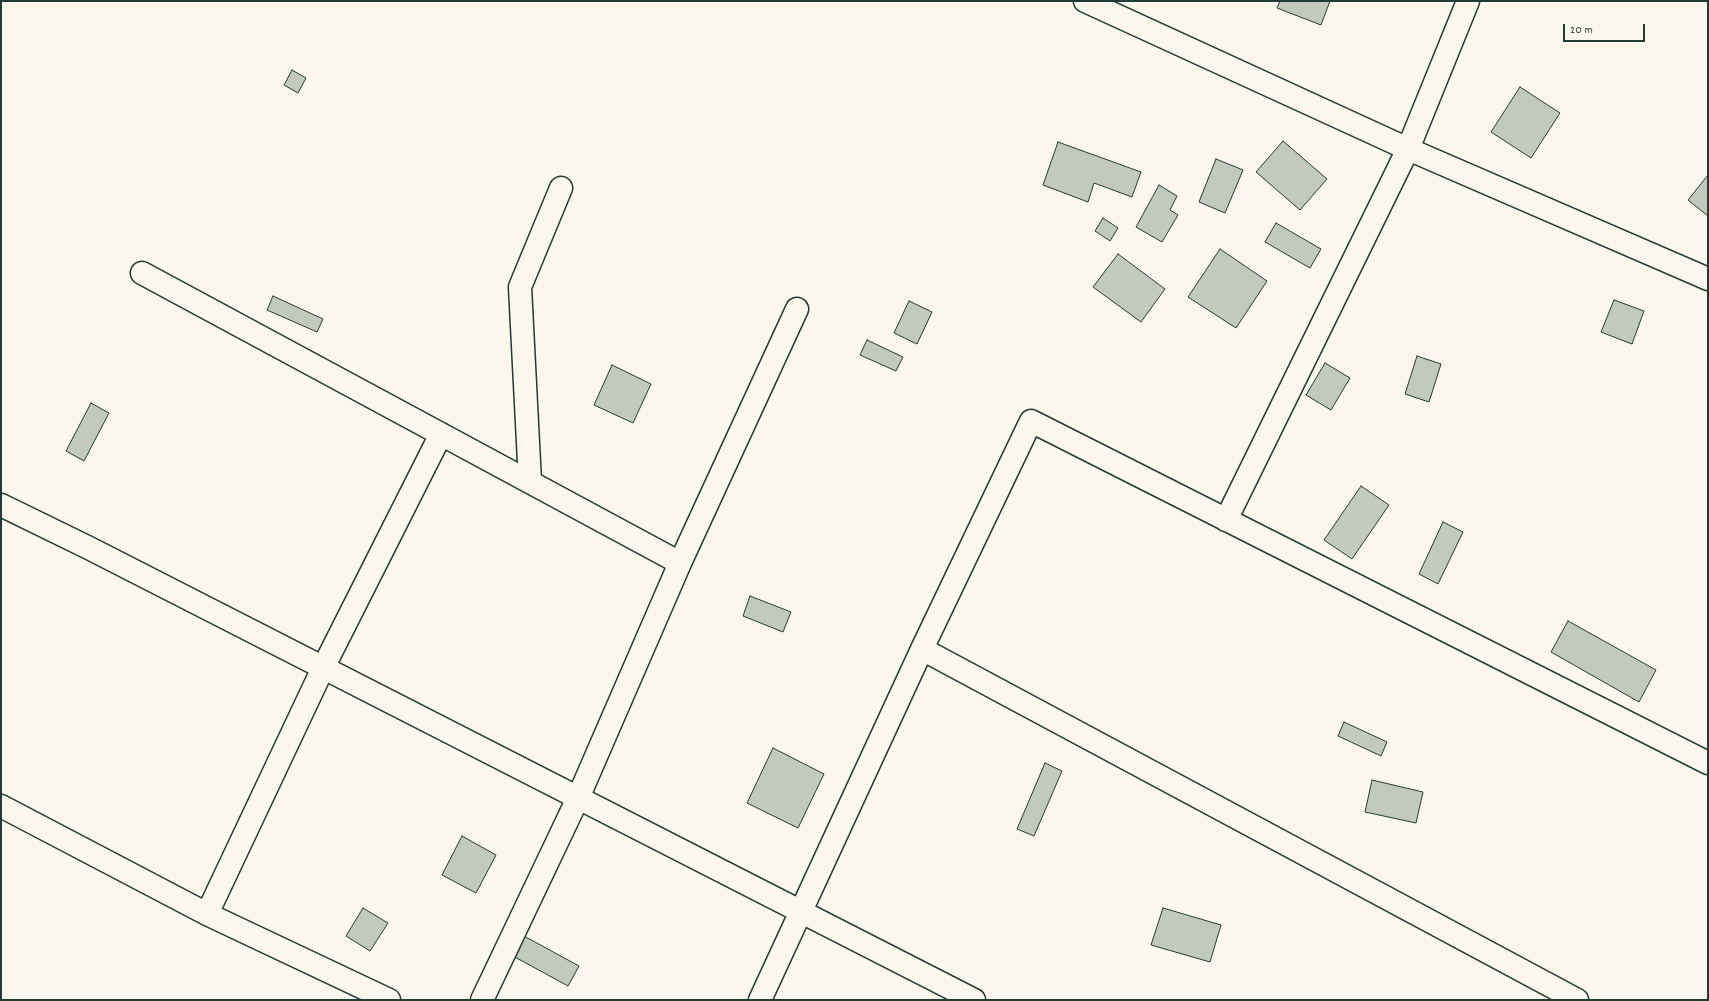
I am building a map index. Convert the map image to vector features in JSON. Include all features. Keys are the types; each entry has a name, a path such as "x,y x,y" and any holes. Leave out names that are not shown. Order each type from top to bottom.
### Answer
{"street":[{"path":"1085,1 1408,149 1708,278"},
{"path":"1226,520 1408,149 1468,1"},
{"path":"530,482 520,287 561,188"},
{"path":"142,273 680,563"},
{"path":"482,1000 578,798 680,563 797,309"},
{"path":"760,1000 922,650 1031,421 1708,763"},
{"path":"207,914 324,668 441,434"},
{"path":"1,505 89,548 974,1000"},
{"path":"922,650 1576,1000"},
{"path":"1,806 207,914 388,1000"}],"building":[{"path":"1280,1 1330,1 1321,25 1277,8"},
{"path":"292,70 306,78 298,93 284,85"},
{"path":"1520,87 1560,113 1531,158 1491,132"},
{"path":"1283,141 1327,179 1300,210 1256,172"},
{"path":"1058,142 1141,172 1132,197 1094,183 1088,202 1043,185"},
{"path":"1216,159 1243,170 1225,213 1199,202"},
{"path":"1708,175 1708,216 1688,200"},
{"path":"1159,185 1177,196 1170,210 1178,215 1162,242 1136,227"},
{"path":"1103,218 1118,228 1110,241 1095,231"},
{"path":"1276,223 1321,249 1310,268 1265,242"},
{"path":"1220,249 1267,281 1236,328 1188,297"},
{"path":"1118,254 1165,289 1141,322 1093,287"},
{"path":"273,296 323,319 317,332 267,310"},
{"path":"1614,300 1644,311 1632,344 1601,332"},
{"path":"909,301 932,312 917,344 894,333"},
{"path":"867,340 903,357 896,371 860,355"},
{"path":"1417,356 1441,364 1429,402 1405,394"},
{"path":"1325,363 1350,378 1331,410 1306,395"},
{"path":"612,365 651,384 633,423 594,405"},
{"path":"91,403 109,413 84,461 66,451"},
{"path":"1361,486 1389,505 1352,559 1324,540"},
{"path":"1443,522 1463,532 1438,584 1419,574"},
{"path":"750,596 791,612 783,632 743,616"},
{"path":"1568,621 1656,670 1639,702 1551,652"},
{"path":"1344,722 1387,742 1381,756 1338,736"},
{"path":"773,748 824,774 798,828 747,803"},
{"path":"1045,763 1062,771 1034,836 1017,829"},
{"path":"1372,780 1423,792 1416,823 1365,812"},
{"path":"462,836 496,855 476,893 442,875"},
{"path":"363,908 388,923 370,951 346,936"},
{"path":"1163,908 1221,925 1210,962 1151,945"},
{"path":"524,936 579,966 568,986 513,956"}]}
